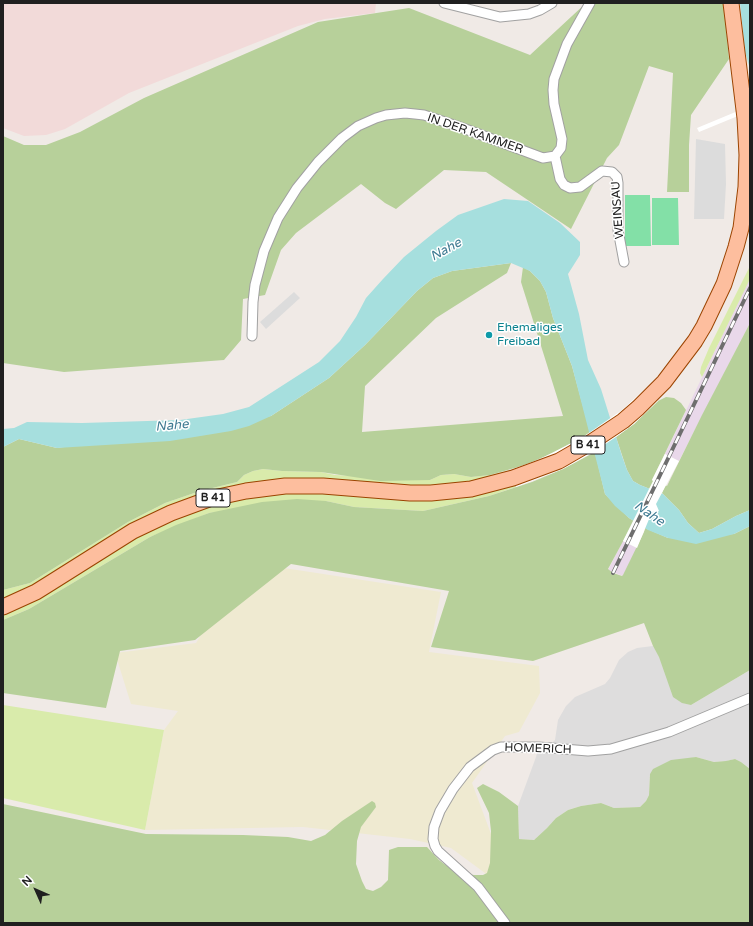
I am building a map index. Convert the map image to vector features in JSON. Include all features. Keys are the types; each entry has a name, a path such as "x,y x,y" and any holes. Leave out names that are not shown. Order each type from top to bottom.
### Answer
{"main road":[{"name":"B 41","path":"3,607 36,592 114,542 151,521 190,505 227,494 266,488 323,486 382,492 431,493 471,489 513,478 559,461 623,421 652,394 676,368 704,326 724,284 741,228 746,187 746,136 731,3"}],"street":[{"path":"444,3 500,17 529,14 552,3"},
{"path":"555,156 561,148 562,139 554,104 554,79 567,44 590,3"},
{"name":"IN DER KAMMER","path":"252,336 255,285 264,251 278,218 297,188 318,162 342,138 358,126 386,115 405,113 424,115 543,158 555,156"},
{"name":"WEINSAU","path":"555,156 562,182 570,188 580,187 602,171 612,172 617,176 618,230 624,262"},
{"name":"HOMERICH","path":"505,923 478,887 438,850 433,839 434,827 440,811 453,788 470,767 493,750 501,747 539,747 588,751 611,749 669,732 750,698"}],"shaded area":[{"path":"3,3 376,3 375,13 325,19 298,26 129,93 65,129 46,135 24,136 3,128"},
{"path":"696,139 725,144 726,184 724,219 694,219"},
{"path":"750,278 750,323 679,461 665,454"},
{"path":"294,292 300,298 266,329 260,322"},
{"path":"623,541 637,548 623,576 608,570"},
{"path":"284,568 441,592 429,652 539,666 540,693 519,732 505,736 472,783 494,842 489,876 451,848 410,839 303,827 145,830 164,730 178,711 131,704 115,653 196,643 222,600"},
{"path":"653,646 691,705 750,670 750,769 735,759 714,762 696,757 650,774 649,795 640,807 614,808 601,803 581,806 568,810 556,818 534,840 519,839 518,806 536,757 537,753 535,751 541,743 553,742 555,740 558,720 566,706 575,697 605,684 610,678 619,660 628,652 637,648"}],"green space":[{"path":"586,3 724,3 729,59 691,115 689,145 689,192 667,192 673,73 649,66 619,145 607,158 571,229 486,172 444,170 396,209 385,203 361,184 296,233 281,250 265,295 243,299 241,340 224,360 64,372 3,363 3,136 24,145 46,145 80,132 144,98 318,22 409,8 530,55"},
{"path":"625,195 650,195 651,246 625,246"},
{"path":"652,198 678,198 679,245 652,245"},
{"path":"511,263 507,273 436,318 365,386 362,432 563,416 521,282 523,267 530,271 540,281 546,292 553,318 572,366 590,432 583,437 555,452 525,465 490,475 471,477 454,474 441,475 430,480 380,481 321,472 263,469 253,471 244,475 237,482 200,491 165,503 128,522 30,583 3,590 3,447 19,439 57,448 271,416 329,378 365,345 417,291 433,278 452,271"},
{"path":"750,266 750,279 702,377 700,373 701,367 709,348"},
{"path":"750,323 750,510 712,529 699,533 688,523 679,510 662,493 665,485 667,486"},
{"path":"666,397 674,398 681,403 686,410 652,480 654,481 650,489 633,481 627,470 616,437 634,424 658,401"},
{"path":"595,452 605,494 629,518 634,521 608,569 613,573 623,575 645,528 668,538 734,534 750,526 750,670 691,705 682,703 673,697 659,657 644,623 533,661 431,647 449,591 291,564 195,640 120,651 106,708 3,693 3,620 29,609 150,537 176,525 209,513 262,502 297,499 326,501 354,507 423,511 489,496 532,482 563,469"},
{"path":"263,469 321,472 335,475 430,480 441,475 454,474 471,477 490,475 510,470 516,487 489,496 423,511 354,507 326,501 209,513 150,537 29,609 3,620 3,590 30,583 128,522 165,503 200,491 237,482 244,475"},
{"path":"3,705 164,730 145,830 3,798"},
{"path":"696,757 714,762 735,759 750,769 750,923 3,923 3,804 146,834 243,835 288,837 311,841 325,835 342,821 372,801 375,803 376,807 361,827 357,841 356,864 366,889 373,891 381,887 388,880 389,850 398,847 427,847 439,860 455,872 474,875 483,875 487,873 490,863 491,831 489,813 477,788 483,784 499,792 518,806 519,839 534,840 556,818 568,810 581,806 601,803 614,808 640,807 649,795 650,774 653,769 671,760"}],"water":[{"path":"740,3 750,3 750,69 745,52"},
{"name":"Nahe","path":"504,199 528,201 560,223 580,242 580,255 568,274 579,314 588,360 601,389 622,456 633,481 663,494 679,510 688,523 699,533 712,529 750,510 750,526 734,534 696,544 668,538 648,530 629,518 615,506 605,494 572,366 553,318 546,292 540,281 530,271 511,263 452,271 433,278 417,291 365,345 329,378 271,416 249,426 231,431 170,441 57,448 19,439 3,447 3,429 14,428 27,422 82,423 180,420 223,414 249,407 319,362 340,341 356,317 366,298 404,257 458,215"}],"pier":[{"path":"750,106 750,111 699,132 697,128"},
{"path":"646,388 658,401 634,424 592,453 563,469 516,487 510,470 540,459 583,437 622,410"},
{"path":"665,454 679,461 656,504 659,511 652,512 637,548 623,541"}],"railway":[{"path":"613,573 750,288"}],"place":[{"name":"Ehemaliges Freibad","path":"489,335"}]}
